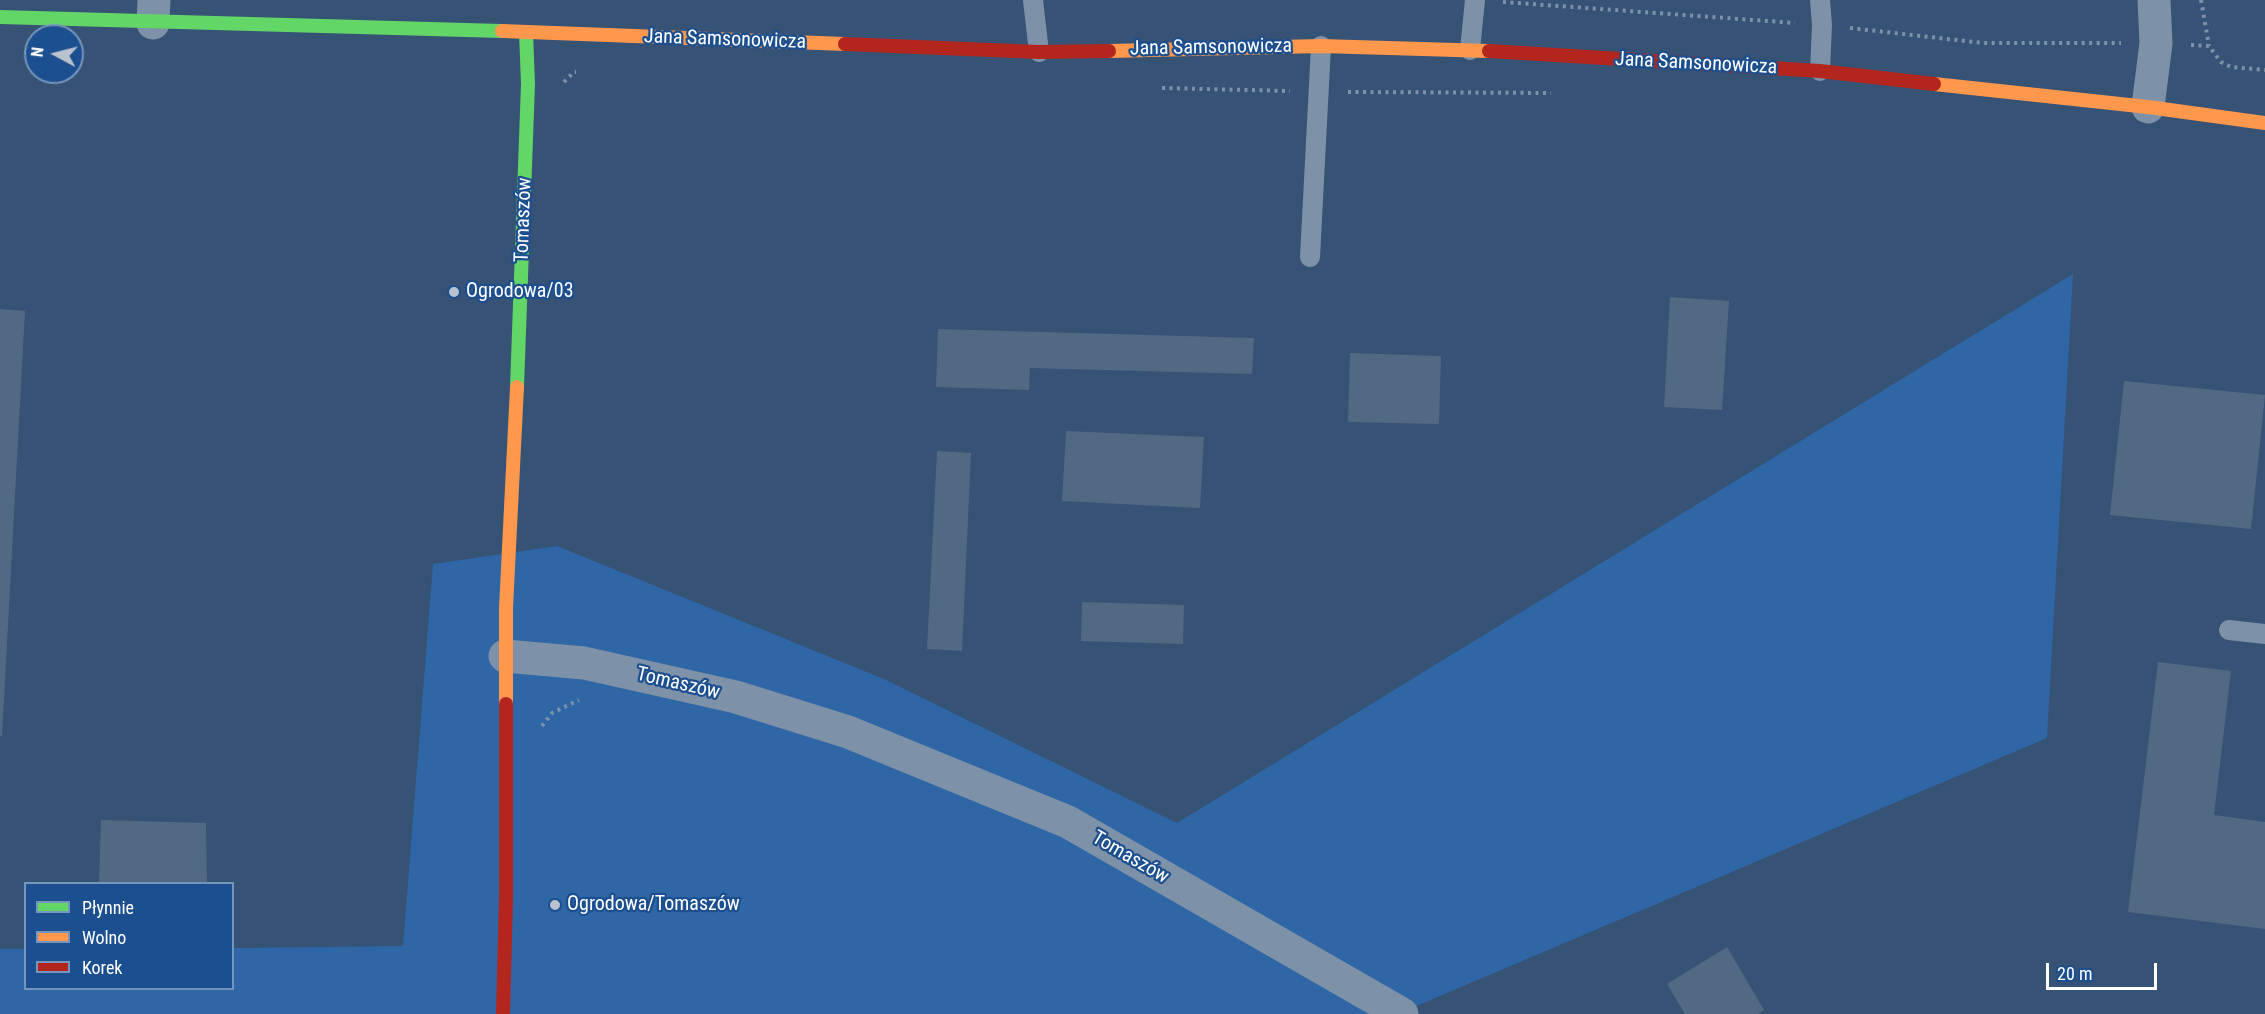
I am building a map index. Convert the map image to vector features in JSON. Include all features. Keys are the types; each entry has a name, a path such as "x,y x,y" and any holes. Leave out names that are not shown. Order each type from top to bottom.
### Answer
{"main road":[{"name":"Jana Samsonowicza","path":"0,17 153,11 526,32 1039,52 1321,46 1470,51 1820,71 2148,106 2265,123"},
{"name":"Tomaszów","path":"506,656 522,289 528,84 526,32"},
{"path":"503,1014 506,898 506,656"}],"street":[{"path":"2148,106 2156,43 2154,0"},
{"name":"Tomaszów","path":"506,656 596,666 736,697 848,732 1068,822 1402,1014"}],"lane":[{"path":"1033,0 1039,52"},
{"path":"1470,51 1475,0"},
{"path":"1820,0 1822,25 1820,71"},
{"path":"1311,257 1321,46"},
{"path":"2229,630 2265,634"}],"path":[{"path":"2201,0 2209,46 2221,62 2231,67 2265,70"},
{"path":"1499,2 1822,25 1983,43 2156,43 2209,46"},
{"path":"528,84 563,83 574,72 585,72"},
{"path":"1154,88 1318,92 1552,93"},
{"path":"540,729 552,713 582,700"}],"shaded area":[{"path":"2073,274 2047,738 1400,1013 1402,1014 0,1014 0,949 24,949 24,990 234,990 234,948 403,946 433,564 557,546 884,679 1177,823"}],"building":[{"path":"1670,297 1729,301 1722,410 1664,407"},
{"path":"0,309 25,311 2,736 0,736"},
{"path":"938,329 1254,338 1252,374 1030,368 1029,390 936,387"},
{"path":"1350,353 1441,356 1439,424 1348,422"},
{"path":"2124,381 2265,395 2251,529 2110,515"},
{"path":"1066,431 1204,437 1200,508 1062,501"},
{"path":"937,451 971,453 962,651 927,649"},
{"path":"1082,602 1184,605 1183,644 1081,641"},
{"path":"2158,662 2231,671 2214,815 2265,822 2265,929 2128,912"},
{"path":"101,820 206,823 207,882 99,882"},
{"path":"1727,947 1764,1010 1758,1014 1685,1014 1667,984"}],"traffic: fast":[{"path":"0,17 502,31"},
{"path":"517,387 528,84 526,32"}],"traffic: slow":[{"path":"502,31 845,44"},
{"path":"1109,51 1321,46 1489,51"},
{"path":"1934,84 2148,107 2265,123"},
{"path":"506,704 506,608 517,387"}],"traffic: jam":[{"path":"845,44 1039,52 1109,51"},
{"path":"1489,51 1820,71 1934,84"},
{"path":"503,1014 506,898 506,704"}],"place":[{"name":"Ogrodowa/03","path":"454,292"},
{"name":"Ogrodowa/Tomaszów","path":"555,905"}]}
